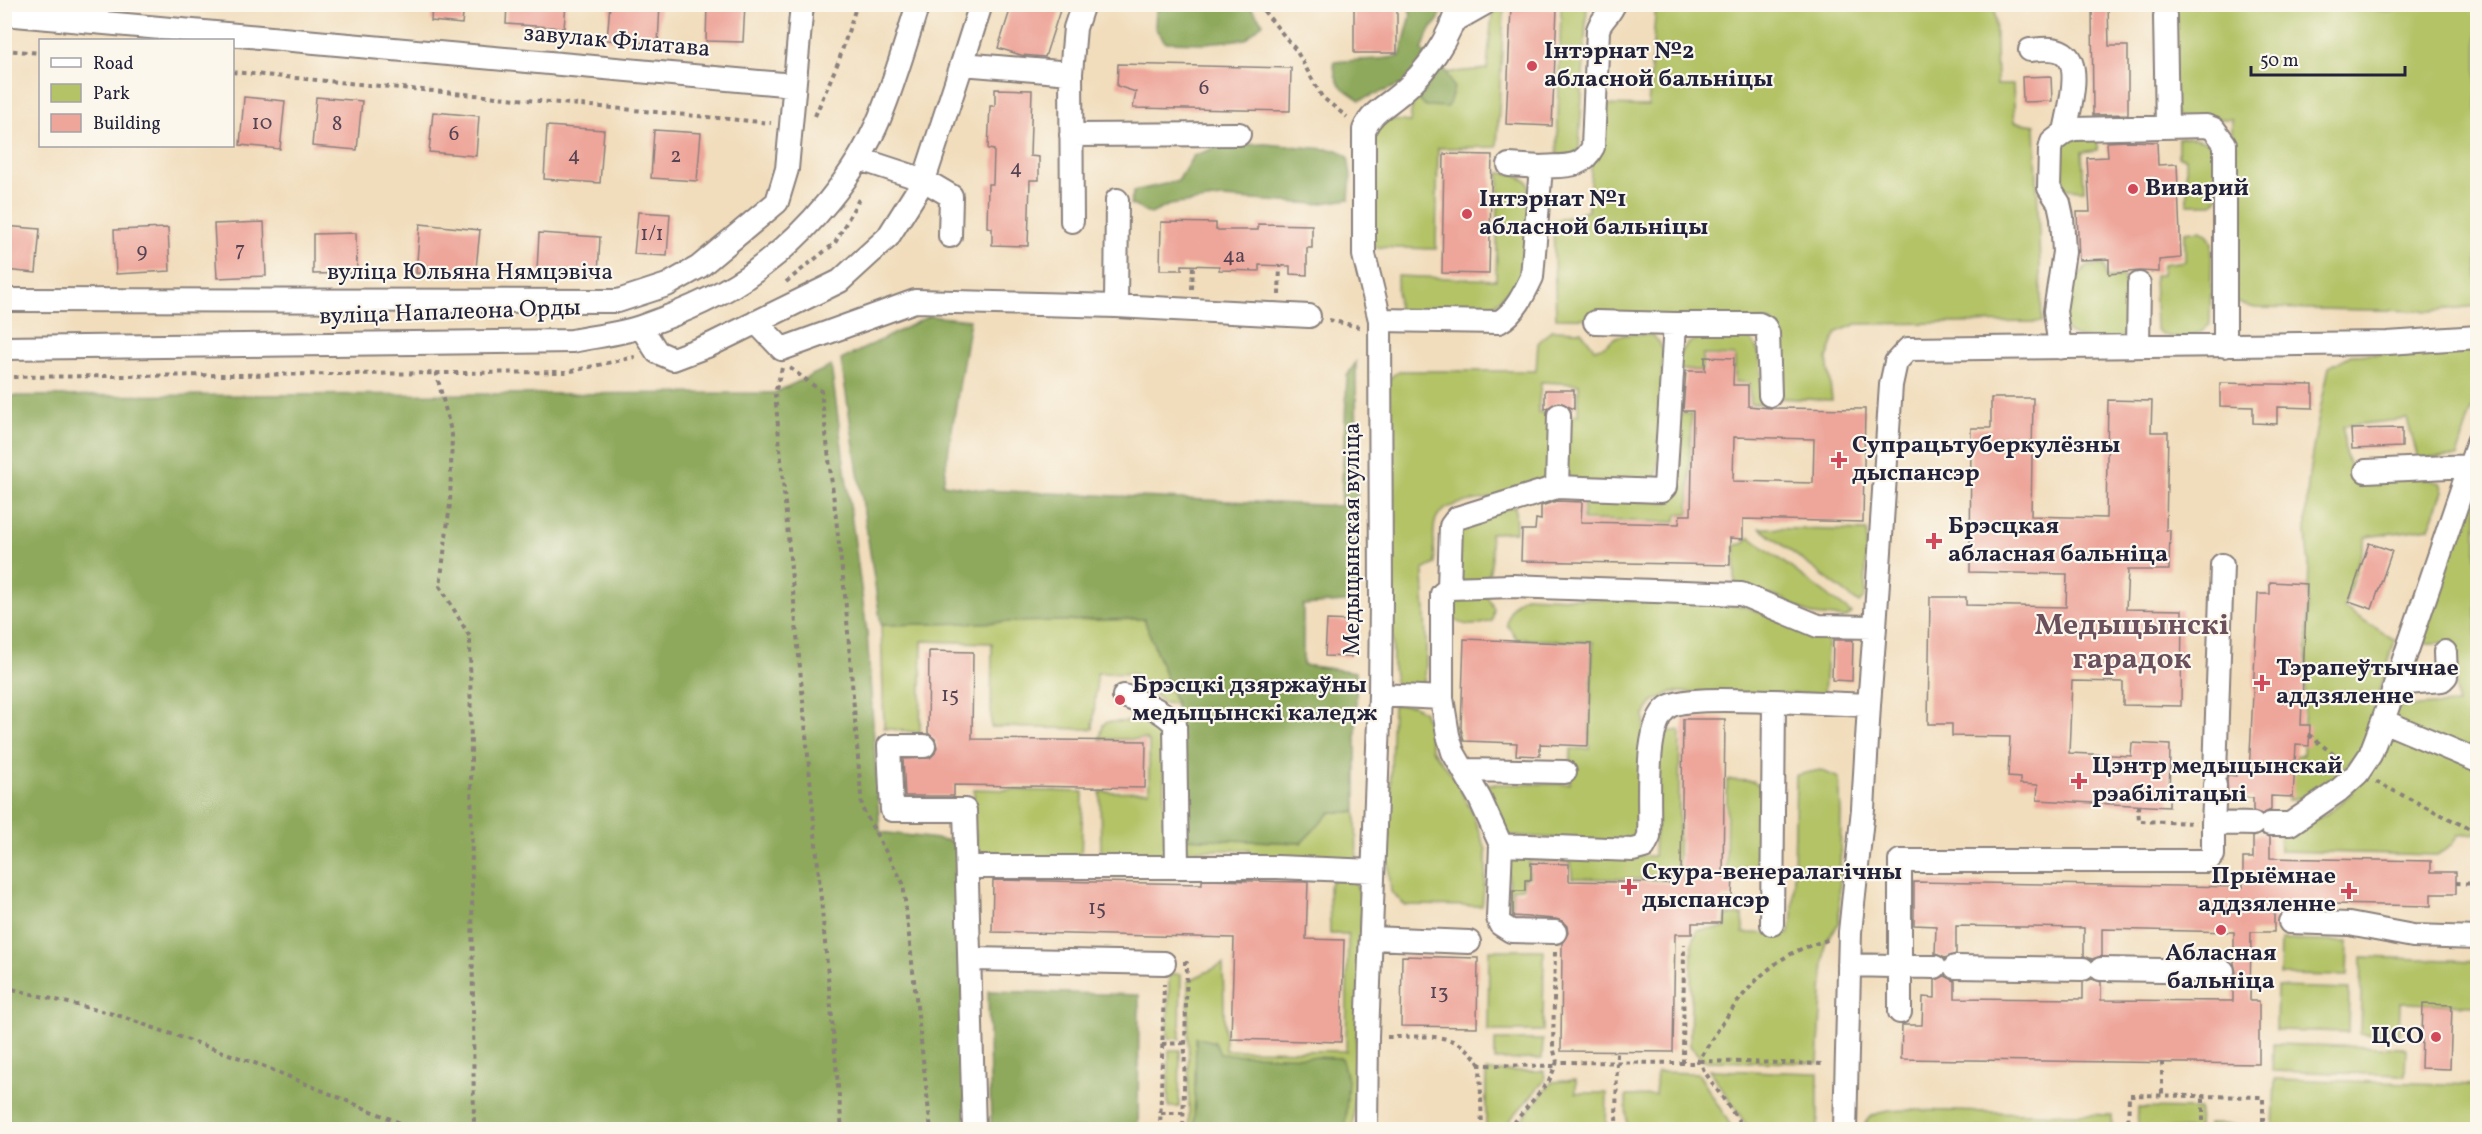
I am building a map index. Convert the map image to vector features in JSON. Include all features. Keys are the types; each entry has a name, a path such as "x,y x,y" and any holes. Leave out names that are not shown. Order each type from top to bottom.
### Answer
{"street":[{"name":"вуліца Юльяна Нямцэвіча","path":"4,300 618,301 667,285 699,267 777,202 787,170 780,124 784,84 802,4"},
{"name":"вуліца Напалеона Орды","path":"4,348 572,341 641,327 703,302 758,270 808,224 840,187 860,159 880,118 918,4"},
{"path":"641,327 657,352 674,359 710,345 840,281 888,237 924,180 981,4"},
{"path":"1072,221 1071,73 1075,28 1083,4"},
{"path":"1364,130 1368,120 1417,77 1444,42 1456,13 1484,4"},
{"path":"1509,165 1541,167 1581,163 1588,158 1593,147 1598,30 1600,23 1611,13 1614,4"},
{"name":"завулак Філатава","path":"4,14 784,84"},
{"path":"2165,16 2167,127"},
{"path":"2030,50 2051,49 2067,55 2072,66 2074,81 2065,132"},
{"path":"962,64 1071,73"},
{"path":"2060,348 2055,311 2064,252 2059,203 2049,188 2052,142 2065,132 2074,129 2206,126 2214,129 2225,144 2225,346"},
{"name":"Медыцынская вуліца","path":"1364,130 1364,255 1380,326 1380,695 1367,1036 1366,1130"},
{"path":"1071,135 1239,134"},
{"path":"860,159 924,180 951,196 950,236"},
{"path":"1380,326 1499,322 1508,317 1532,277 1541,167"},
{"path":"1116,306 1117,200"},
{"path":"2138,346 2139,284"},
{"path":"756,321 782,349 915,301 1116,306 1309,316"},
{"path":"1595,322 1759,324 1765,327 1768,333 1770,394"},
{"path":"1449,588 1451,526 1457,518 1557,487 1661,491 1665,487 1676,324"},
{"path":"1845,1130 1850,932 1863,808 1891,385 1896,362 1908,349 2388,343 2478,337"},
{"path":"1557,487 1559,415"},
{"path":"2214,823 2290,824 2338,791 2358,773 2370,755 2383,721 2478,442"},
{"path":"2366,471 2469,466"},
{"path":"1900,1012 1900,861 2207,861 2213,855 2222,565"},
{"path":"1555,932 1511,931 1500,924 1498,918 1501,845 1465,770 1453,752 1442,698 1442,594 1449,588 1512,586 1741,594 1818,626 1875,627"},
{"path":"2395,684 2442,681 2446,676 2445,652"},
{"path":"1380,695 1442,698"},
{"path":"1124,696 1152,707 1169,717 1175,724 1177,867"},
{"path":"1501,845 1633,850 1644,846 1649,837 1652,741 1659,720 1669,707 1696,700 1869,705"},
{"path":"1772,924 1774,701"},
{"path":"2383,721 2478,761"},
{"path":"924,746 889,746 892,810 965,810 971,959 974,1130"},
{"path":"1465,770 1566,772"},
{"path":"968,867 1277,867 1374,871"},
{"path":"2290,922 2349,924 2413,936 2478,938"},
{"path":"1371,938 1469,942"},
{"path":"971,959 1164,963"},
{"path":"1849,965 2223,971"}],"path":[{"path":"234,72 780,124 811,125 839,60 857,4"},
{"path":"1258,4 1296,50 1322,97 1364,130"},
{"path":"4,50 39,53"},
{"path":"769,134 780,124 784,84"},
{"path":"1279,315 1280,266"},
{"path":"1309,316 1380,326"},
{"path":"4,377 567,372 657,352"},
{"path":"842,1130 775,393 784,364 821,391 845,595 862,808 903,883 931,1130"},
{"path":"436,372 452,435 450,504 440,586 470,637 474,1130"},
{"path":"2309,735 2358,773 2478,833"},
{"path":"2138,805 2139,821 2214,823"},
{"path":"2456,883 2478,884"},
{"path":"1508,1130 1549,1081 1556,1064 1553,1047 1555,932"},
{"path":"1698,1062 1724,1021 1762,974 1795,952 1850,932"},
{"path":"1683,1063 1684,944"},
{"path":"1160,1130 1164,963 1187,963 1183,1130"},
{"path":"4,987 117,1015 263,1066 417,1130"},
{"path":"1367,1036 1451,1038 1472,1052 1479,1065 1482,1130"},
{"path":"1162,1044 1185,1043"},
{"path":"1616,1130 1617,1051"},
{"path":"1698,1062 1744,1130"},
{"path":"1479,1065 1698,1062 1829,1064"},
{"path":"2162,1062 2162,1095"},
{"path":"2128,1130 2129,1095 2264,1096 2263,1130"},
{"path":"2203,1130 2204,1096"},
{"path":"1161,1113 1184,1113"}],"green space":[{"path":"1185,5 1250,7 1263,23 1246,39 1206,43 1165,42 1155,28 1156,9"},
{"path":"1408,5 1441,5 1439,19 1428,33 1422,51 1444,68 1454,88 1448,107 1426,106 1400,85 1360,100 1337,81 1334,62 1400,56 1411,15"},
{"path":"1561,5 1587,5 1579,149 1568,160 1557,162"},
{"path":"1656,5 1995,5 1997,85 2013,85 2015,122 2035,125 2042,322 1857,324 1837,332 1827,358 1832,400 1774,398 1771,321 1556,318 1553,221 1588,211 1596,105 1648,106"},
{"path":"2168,5 2244,5 2391,11 2404,5 2477,5 2477,306 2429,311 2255,308 2231,301 2232,119 2179,118 2170,106"},
{"path":"1504,8 1497,147 1438,148 1436,249 1371,247 1375,135 1384,119 1410,122 1413,98 1444,99 1443,73 1487,69 1492,14"},
{"path":"2097,138 2097,150 2082,152 2084,190 2065,189 2060,182 2057,149 2072,139"},
{"path":"2178,138 2204,140 2217,150 2218,197 2213,204 2187,204 2186,158 2178,157"},
{"path":"1265,144 1338,150 1348,157 1351,176 1349,199 1316,204 1222,198 1169,205 1151,214 1130,204 1134,191 1178,181 1193,156 1220,146"},
{"path":"1499,173 1515,174 1528,182 1530,197 1522,279 1504,294 1485,317 1398,315 1397,276 1496,280"},
{"path":"2201,230 2208,235 2212,243 2210,324 2191,337 2170,337 2156,329 2154,275 2162,275 2163,264 2185,261 2185,232"},
{"path":"2104,265 2106,278 2124,277 2126,332 2121,338 2088,339 2067,332 2061,326 2068,284 2082,273 2086,266"},
{"path":"929,316 970,320 943,484 982,490 1341,506 1347,376 1356,362 1358,601 1303,605 1303,665 1356,672 1356,812 1331,812 1301,843 1183,838 1176,704 1144,619 881,625 841,360"},
{"path":"1551,330 1581,331 1594,348 1605,346 1616,337 1634,334 1652,335 1659,342 1663,352 1658,471 1650,486 1570,482 1564,468 1565,415 1578,415 1579,384 1541,382 1538,412 1552,414 1549,470 1541,482 1528,490 1459,504 1446,509 1437,517 1434,533 1435,564 1423,570 1425,675 1423,682 1417,688 1403,687 1395,683 1393,668 1387,380 1399,371 1536,371 1538,343"},
{"path":"1726,334 1745,337 1757,348 1761,366 1761,404 1750,404 1749,383 1735,382 1735,356 1703,355 1702,370 1679,370 1678,414 1691,414 1689,513 1677,514 1676,522 1583,520 1584,501 1670,502 1675,365 1683,349 1694,340"},
{"path":"2469,350 2477,353 2477,392 2457,457 2418,458 2407,419 2343,426 2345,453 2355,480 2387,476 2418,477 2440,483 2443,491 2429,528 2366,537 2344,608 2395,640 2362,751 2317,794 2288,800 2288,756 2303,755 2309,564 2306,515 2310,465 2329,367 2351,355"},
{"path":"831,366 867,632 880,832 961,842 966,1129 5,1129 4,396 774,393"},
{"path":"2476,482 2477,833 2458,835 2451,846 2437,855 2280,851 2279,828 2308,823 2326,814 2351,794 2394,707 2457,704 2454,642 2414,644"},
{"path":"1515,506 1516,532 1490,533 1492,557 1489,575 1478,582 1458,582 1455,524"},
{"path":"1760,528 1867,531 1865,597 1859,603"},
{"path":"1750,537 1851,613 1846,618 1812,615 1781,598 1735,584 1735,545 1743,544"},
{"path":"1487,596 1494,609 1492,621 1470,625 1451,617 1451,608 1456,598"},
{"path":"1525,596 1743,606 1828,637 1824,694 1672,692 1654,701 1644,715 1644,819 1639,835 1625,842 1500,835 1483,808 1485,784 1570,784 1571,749 1589,749 1593,642 1517,639 1507,625 1514,604"},
{"path":"1144,619 1176,704 1163,703 1135,674 1097,673 1093,729 991,727 992,643 922,641 920,733 884,728 881,625"},
{"path":"1393,705 1413,705 1424,712 1430,732 1431,749 1454,777 1472,813 1486,850 1482,906 1405,905 1391,892 1388,862"},
{"path":"1107,722 1146,723 1163,736 1165,851 1150,863 1101,862 1100,792 1149,791 1149,742 1145,739 1100,739 1103,725"},
{"path":"1680,730 1678,871 1668,871 1667,880 1572,878 1571,862 1529,861 1529,877 1523,878 1523,888 1512,889 1512,919 1537,920 1537,928 1518,924 1509,917 1508,858 1515,854 1654,856 1658,740 1665,732"},
{"path":"1820,770 1839,778 1841,812 1839,923 1825,943 1818,1063 1704,1061 1690,1046 1692,944 1697,930 1725,928 1726,915 1743,915 1743,933 1789,934 1793,917 1796,775"},
{"path":"1727,780 1753,781 1764,789 1761,860 1749,870 1731,874 1726,874"},
{"path":"974,789 1083,792 1081,862 980,857 974,827"},
{"path":"1331,812 1356,812 1357,871 1250,862 1249,850 1179,850 1183,838 1301,843"},
{"path":"1352,878 1362,902 1353,1129 1189,1129 1188,981 1223,964 1225,1050 1346,1051 1348,934 1330,934 1329,887 1332,880"},
{"path":"2281,940 2348,942 2347,976 2280,975"},
{"path":"1489,950 1544,950 1543,1031 1488,1031"},
{"path":"2362,957 2477,961 2477,1005 2400,1003 2399,1035 2360,1034"},
{"path":"1169,974 1181,974 1180,1039 1168,1038"},
{"path":"2277,987 2349,989 2348,1032 2276,1030"},
{"path":"988,991 1139,995 1138,1129 991,1129"},
{"path":"1196,1037 1215,1042 1220,1054 1341,1058 1348,1080 1345,1129 1194,1129"},
{"path":"1495,1040 1543,1040 1542,1059 1495,1060"},
{"path":"2273,1044 2406,1048 2405,1075 2272,1071"},
{"path":"1169,1050 1180,1050 1179,1107 1168,1107"},
{"path":"1709,1070 1818,1073 1818,1129 1749,1129"},
{"path":"1486,1071 1544,1071 1545,1080 1502,1129 1486,1129"},
{"path":"1657,1072 1698,1073 1733,1129 1627,1129 1626,1096 1655,1095"},
{"path":"2275,1079 2477,1085 2477,1129 2273,1129"},
{"path":"1576,1080 1576,1093 1607,1093 1606,1129 1514,1129 1552,1082"},
{"path":"2138,1108 2199,1109 2198,1129 2137,1129"},
{"path":"1909,1110 2112,1115 2112,1129 1863,1129 1865,1122 1875,1114"},
{"path":"2208,1124 2247,1125 2247,1129 2208,1129"}],"building":[{"path":"432,4 464,4 462,24 431,21"},
{"path":"507,4 566,4 564,28 506,24"},
{"path":"610,4 660,4 658,44 607,40"},
{"path":"707,4 745,4 743,42 706,41"},
{"path":"1012,4 1062,4 1045,57 1021,55 998,48"},
{"path":"1354,4 1397,4 1397,53 1354,53"},
{"path":"2092,4 2108,4 2109,46 2128,46 2128,114 2093,115"},
{"name":"Інтэрнат №2 абласной бальніцы","path":"1511,7 1557,9 1552,126 1506,124"},
{"path":"1118,64 1291,68 1290,111 1133,108 1136,92 1117,86"},
{"path":"2051,76 2052,101 2023,102 2022,77"},
{"path":"995,89 1032,90 1030,156 1039,157 1039,180 1030,180 1028,246 992,245 992,228 987,227 988,184 993,184 994,150 988,149 990,106 995,106"},
{"path":"244,97 285,101 280,149 240,145"},
{"path":"316,97 362,101 357,150 312,146"},
{"path":"433,112 479,116 476,156 429,152"},
{"path":"547,126 604,130 600,183 544,179"},
{"path":"654,130 701,133 697,181 651,178"},
{"name":"Виварий","path":"2107,142 2157,142 2158,165 2177,164 2181,258 2159,260 2159,272 2109,274 2109,259 2079,260 2077,212 2090,212 2087,158 2108,157"},
{"name":"Інтэрнат №1 абласной бальніцы","path":"1444,154 1492,155 1489,274 1442,273"},
{"path":"638,212 670,214 667,256 634,254"},
{"path":"264,222 266,276 217,278 214,224"},
{"path":"1161,222 1216,223 1216,230 1258,230 1258,224 1312,225 1312,248 1307,248 1307,275 1290,274 1290,266 1259,265 1259,271 1219,270 1219,266 1182,265 1182,270 1160,270"},
{"path":"420,224 480,230 475,278 416,273"},
{"path":"4,226 40,229 36,273 4,270"},
{"path":"168,228 170,271 116,274 114,230"},
{"path":"356,233 357,273 313,274 313,234"},
{"path":"539,233 600,237 598,275 537,270"},
{"name":"Супрацьтуберкулёзны дыспансэр","path":"1705,357 1734,358 1733,385 1748,385 1748,406 1865,409 1863,522 1743,519 1743,539 1730,538 1730,565 1521,561 1522,530 1535,530 1536,519 1541,520 1541,506 1557,501 1582,502 1581,522 1679,524 1680,515 1691,515 1693,411 1683,411 1686,371 1705,371","holes":["1734,437 1814,439 1813,483 1733,481"]},
{"path":"2220,383 2313,385 2313,408 2277,407 2277,424 2253,423 2253,407 2220,406"},
{"path":"1545,390 1574,390 1574,409 1559,402 1545,409"},
{"path":"1991,398 2033,398 2031,516 2106,518 2108,400 2152,401 2151,432 2168,432 2166,530 2170,530 2169,570 2128,570 2126,609 2182,610 2181,706 2123,705 2123,682 2072,681 2069,753 2131,756 2132,743 2170,745 2169,807 2037,800 2038,785 2020,784 2020,778 2008,777 2010,737 1952,736 1952,724 1928,724 1930,597 1966,597 1966,605 2066,607 2067,574 1970,572 1971,428 1991,428"},
{"path":"2402,428 2402,447 2352,449 2351,429"},
{"path":"2369,543 2392,551 2372,609 2349,601"},
{"path":"2270,582 2307,584 2301,725 2310,725 2309,746 2296,745 2293,797 2271,796 2271,810 2262,814 2253,811 2253,798 2228,796 2227,779 2228,775 2236,776 2236,773 2249,774 2258,594 2270,594"},
{"path":"1327,620 1353,621 1351,657 1325,656"},
{"path":"1464,639 1591,644 1588,746 1540,744 1540,756 1516,755 1517,743 1464,741 1461,728"},
{"path":"1833,640 1853,640 1852,681 1832,680"},
{"path":"929,651 973,652 972,739 1146,741 1145,788 954,785 954,796 905,796 903,759 930,758 937,747 935,739 928,733"},
{"name":"Скура-венералагічны дыспансэр","path":"1683,719 1725,719 1723,877 1733,877 1732,897 1722,897 1721,923 1692,923 1692,934 1675,934 1673,1052 1561,1051 1562,943 1568,933 1567,926 1556,919 1513,916 1513,891 1525,891 1525,880 1531,880 1531,863 1569,864 1569,881 1671,883 1671,875 1681,875"},
{"name":"Абласная бальніца","path":"2261,834 2270,837 2270,858 2431,861 2431,872 2456,872 2456,894 2431,894 2431,906 2274,903 2274,932 2251,932 2250,1001 2259,1001 2259,1064 1901,1059 1902,1025 1922,1025 1923,997 1935,998 1935,980 1945,976 1955,981 1955,998 2083,999 2083,982 2092,979 2101,982 2101,1000 2233,1001 2233,979 2236,972 2234,932 2102,929 2102,956 2092,959 2084,956 2084,928 1956,926 1956,954 1945,958 1935,954 1936,926 1914,925 1914,882 2243,887 2243,858 2253,858 2253,837"},
{"path":"993,880 1202,884 1202,880 1308,882 1306,939 1344,940 1341,1042 1231,1039 1234,938 992,932"},
{"path":"1402,956 1478,958 1477,1027 1401,1026"},
{"name":"ЦСО","path":"2423,1004 2452,1005 2450,1069 2421,1068"}],"place":[{"name":"Інтэрнат №2 абласной бальніцы","path":"1532,66"},
{"name":"Виварий","path":"2133,189"},
{"name":"Інтэрнат №1 абласной бальніцы","path":"1467,214"},
{"name":"Супрацьтуберкулёзны дыспансэр","path":"1839,460"},
{"name":"Брэсцкая абласная бальніца","path":"1934,541"},
{"name":"Тэрапеўтычнае аддзяленне","path":"2262,683"},
{"name":"Брэсцкі дзяржаўны медыцынскі каледж","path":"1120,700"},
{"name":"Цэнтр медыцынскай рэабілітацыі","path":"2079,781"},
{"name":"Скура-венералагічны дыспансэр","path":"1629,887"},
{"name":"Прыёмнае аддзяленне","path":"2349,891"},
{"name":"Абласная бальніца","path":"2221,930"},
{"name":"ЦСО","path":"2436,1037"}],"district":[{"name":"Медыцынскі гарадок","path":"2132,643"}]}
